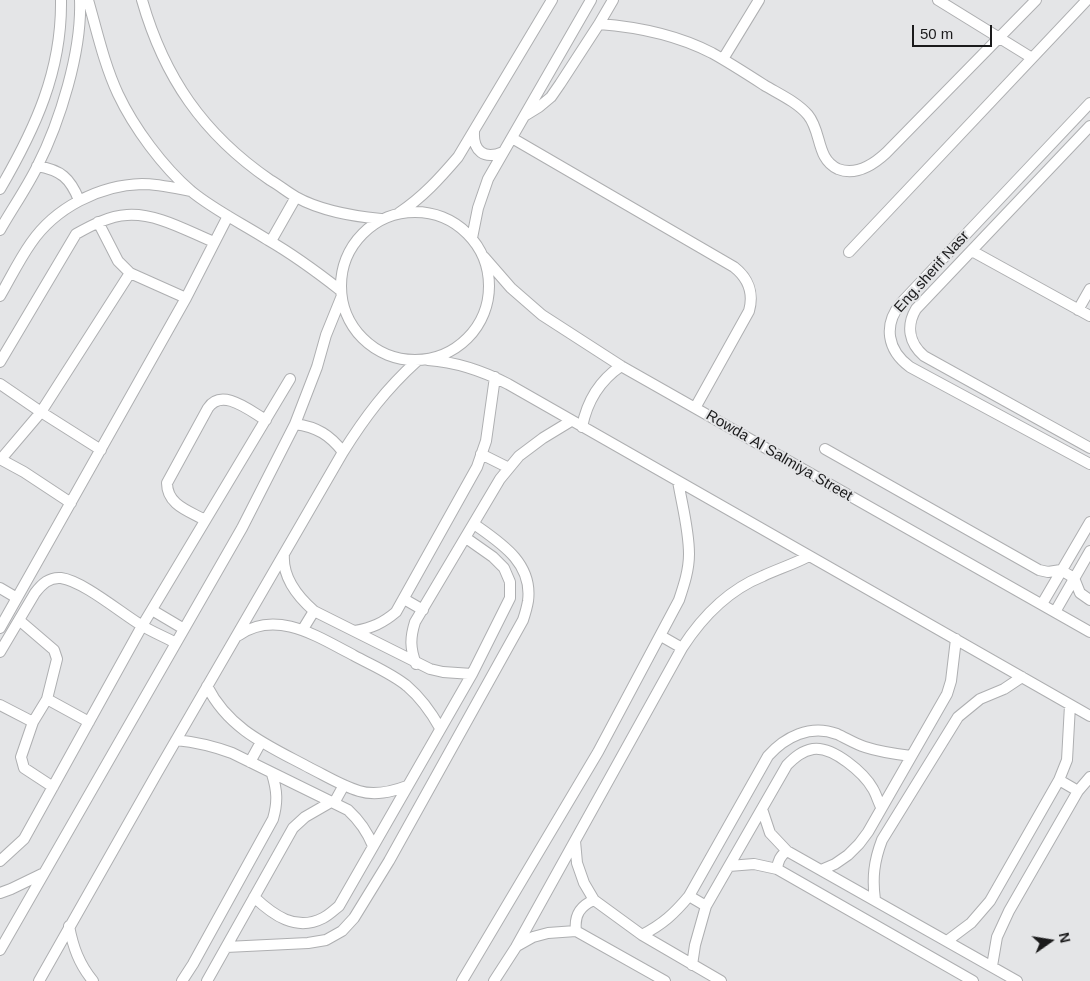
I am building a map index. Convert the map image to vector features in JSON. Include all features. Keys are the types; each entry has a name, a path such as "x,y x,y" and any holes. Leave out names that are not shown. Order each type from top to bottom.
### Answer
{"street":[{"path":"0,189 24,149 46,94 54,66 59,37 62,0"},
{"path":"0,230 37,166 63,101 77,39 80,0"},
{"path":"88,0 107,65 118,94 143,135 163,161 191,191 228,216 271,241 341,294"},
{"path":"142,0 159,50 182,94 220,139 251,166 296,197 329,209 380,219"},
{"path":"399,213 418,200 440,179 458,157 552,0"},
{"path":"472,238 478,208 488,179 591,0"},
{"path":"526,115 550,97 613,0"},
{"path":"723,59 759,0"},
{"path":"938,0 1032,58"},
{"path":"599,24 619,25 656,32 693,44 723,59 803,111 815,126 821,151 828,162 838,169 852,171 872,165 886,153 1036,0"},
{"path":"849,252 1087,0"},
{"name":"Eng.sherif Nasr","path":"1090,103 896,309 890,325 891,341 898,356 910,367 1090,464"},
{"path":"1090,126 916,308 912,315 910,330 914,344 924,356 1090,448"},
{"path":"474,132 473,141 477,149 485,155 494,156 503,152"},
{"path":"512,138 734,267 746,279 751,296 749,312 695,408"},
{"path":"37,166 52,169 64,176 74,186 79,200"},
{"path":"1018,179 1030,190"},
{"path":"0,296 31,242 53,218 79,200 110,188 142,184 191,191"},
{"path":"271,241 296,197"},
{"path":"428,360 449,353 467,340 480,322 488,301 489,279 484,257 472,238 457,224 439,215 419,211 399,213 380,219 366,229 350,249 341,273 341,294 346,315 355,331 367,344 382,354 400,360 441,361 460,365 495,377 1090,716"},
{"path":"0,362 76,234 98,222 126,215 157,218 214,242"},
{"path":"0,628 186,298 228,216"},
{"path":"98,222 118,261 130,273 186,298"},
{"path":"972,251 1090,316"},
{"name":"Rowda Al Salmiya Street","path":"484,257 511,288 542,315 621,366 1090,632"},
{"path":"71,503 0,459 41,412 130,273"},
{"path":"1078,310 1090,289"},
{"path":"0,950 242,528 295,424 317,368 326,335 341,294"},
{"path":"40,981 69,926 343,452 377,402 396,380 417,361"},
{"path":"582,427 592,396 605,379 621,366"},
{"path":"355,631 371,628 384,622 396,612 477,467 486,441 495,377"},
{"path":"0,861 24,839 142,626 290,379"},
{"path":"0,384 101,450"},
{"path":"205,520 175,504 169,497 167,483 208,408 216,400 225,399 266,420"},
{"path":"416,664 411,650 411,636 415,622 500,479 519,456 543,438 571,421"},
{"path":"295,424 310,426 323,432 343,452"},
{"path":"825,449 1039,570 1048,572 1061,570 1074,578 1080,593 1090,600"},
{"path":"481,454 509,468"},
{"path":"462,981 598,752 680,600 686,578 689,555 688,532 678,481"},
{"path":"1042,604 1090,522"},
{"path":"226,947 308,943 326,940 342,931 354,918 389,861 523,620 528,600 526,578 518,559 503,544 474,524"},
{"path":"254,897 268,910 284,920 304,923 323,918 339,906 472,674 510,598 510,582 504,568 466,538"},
{"path":"290,543 283,556 286,572 292,587 314,611 416,664 443,672 472,674"},
{"path":"1055,612 1090,551"},
{"path":"494,981 516,947 694,629 725,598 743,586 810,556"},
{"path":"0,652 42,584 51,579 62,578 87,589 142,626 176,643"},
{"path":"0,588 17,598"},
{"path":"404,599 423,610"},
{"path":"152,610 184,629"},
{"path":"303,629 314,611"},
{"path":"19,620 54,650 57,659 47,699 33,722 21,757 24,768 53,787"},
{"path":"236,637 249,628 267,625 285,625 303,629 393,676 420,699 440,728"},
{"path":"661,636 682,648"},
{"path":"821,870 836,864 848,855 868,832 947,694 951,681 956,639"},
{"path":"875,900 872,885 873,870 882,840 958,717 980,699 1022,678"},
{"path":"208,686 215,702 244,731 261,742 344,785 359,791 376,793 392,792 407,786"},
{"path":"47,699 89,722"},
{"path":"0,705 33,722"},
{"path":"947,941 971,923 990,901 1059,780 1067,760 1070,705"},
{"path":"642,935 666,921 676,912 688,896 768,756 778,745 791,737 805,732 820,731 836,734 852,742 879,751 911,756"},
{"path":"176,740 214,746 348,810 359,820 373,846"},
{"path":"250,762 261,742"},
{"path":"692,965 694,945 706,906 787,765 795,756 815,748 827,750 840,757 863,775 873,788 881,807"},
{"path":"182,981 273,819 277,804 277,788 272,774"},
{"path":"992,966 997,938 1009,911 1078,791 1090,777"},
{"path":"1059,780 1078,791"},
{"path":"207,981 294,828 305,817 333,803 344,785"},
{"path":"762,809 770,832 786,851 1017,981"},
{"path":"868,832 882,840"},
{"path":"575,841 577,863 584,883 594,900 642,935 721,981"},
{"path":"777,869 781,856 786,851"},
{"path":"728,866 754,864 777,869 973,981"},
{"path":"0,892 11,889 43,873"},
{"path":"688,896 706,906"},
{"path":"576,931 575,923 581,908 594,900"},
{"path":"69,926 76,956 92,981"},
{"path":"516,947 533,937 548,932 576,931 665,981"}]}
